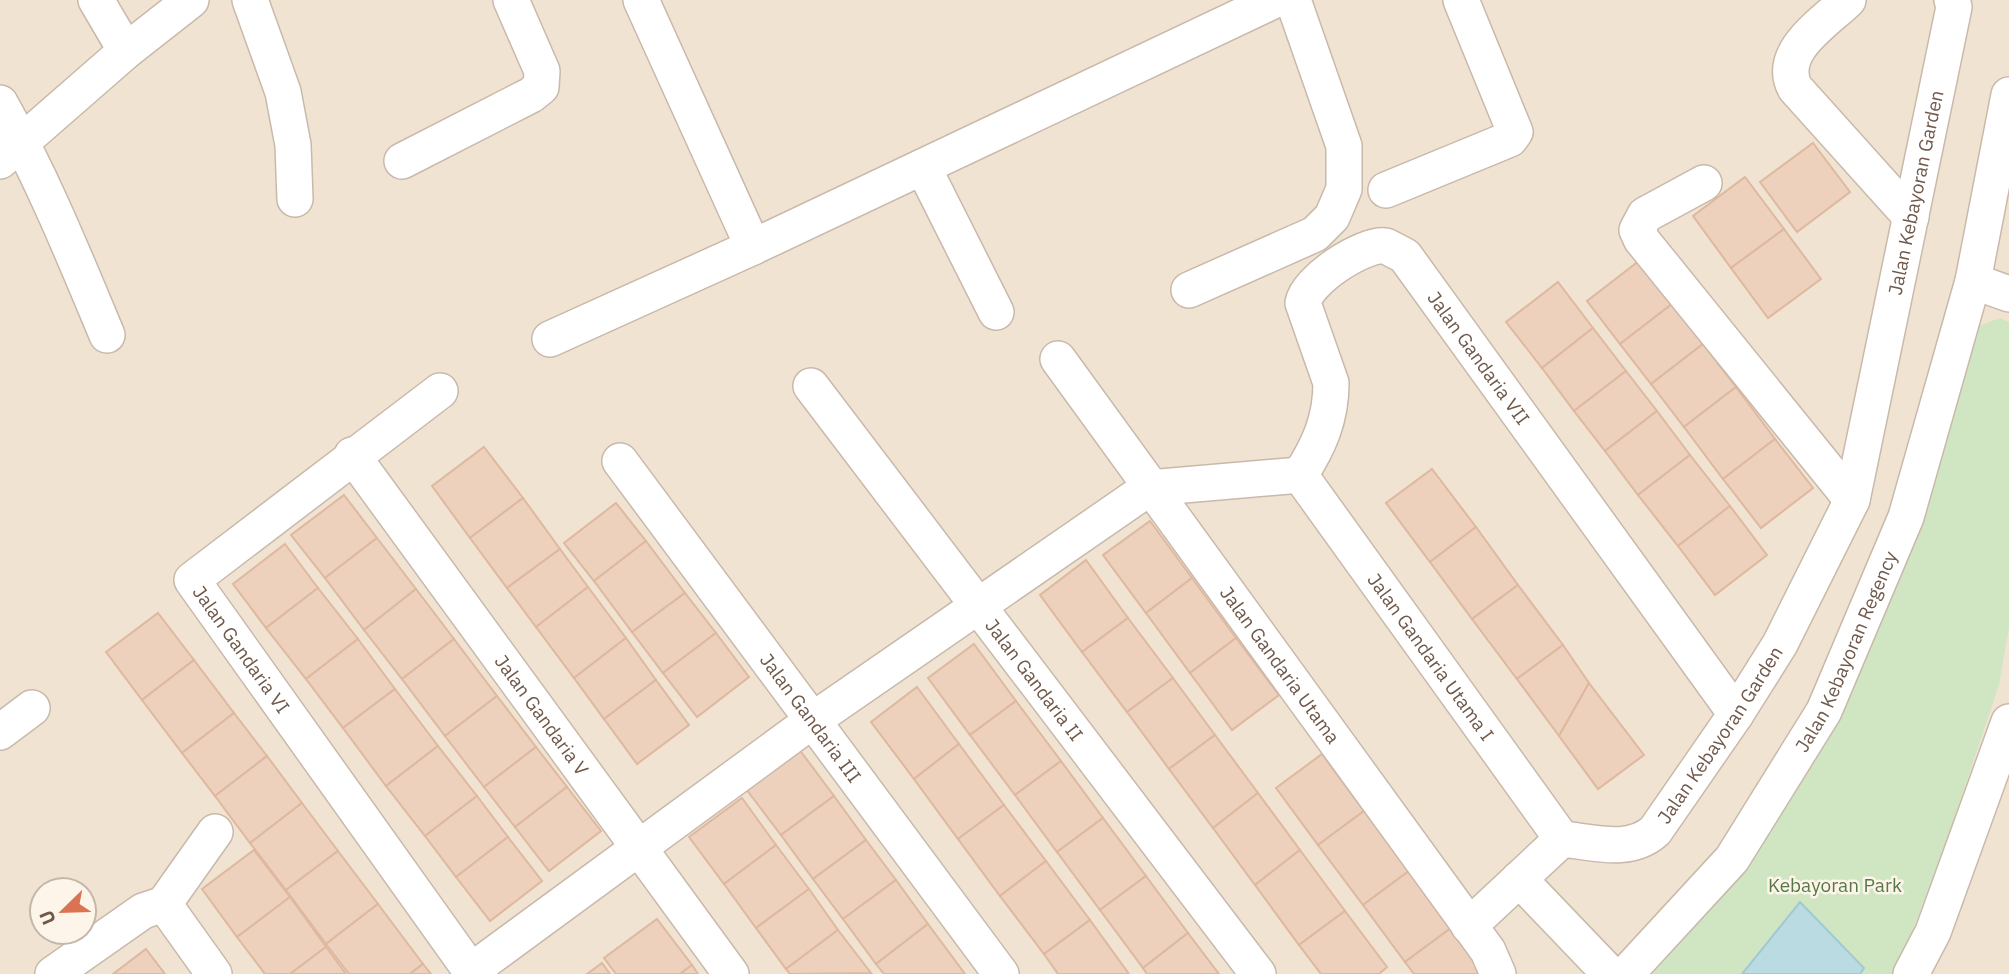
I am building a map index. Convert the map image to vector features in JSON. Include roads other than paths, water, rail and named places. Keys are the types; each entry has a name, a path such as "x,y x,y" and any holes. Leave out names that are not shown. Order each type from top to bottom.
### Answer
{"street":[{"path":"96,0 126,51"},
{"path":"12,153 126,51 191,0"},
{"path":"250,0 283,93 293,145 295,199"},
{"path":"402,161 531,95 541,87 542,71 511,0"},
{"path":"641,0 753,247"},
{"path":"550,339 753,247 1275,0"},
{"path":"1189,290 1315,234 1332,217 1344,189 1343,146 1293,0"},
{"path":"1386,190 1510,139 1515,132 1461,0"},
{"path":"1848,0 1794,53 1791,78 1795,88 1911,217"},
{"name":"Jalan Kebayoran Garden","path":"1562,839 1630,845 1644,841 1655,831 1736,714 1780,644 1852,500 1953,4"},
{"name":"Jalan Kebayoran Regency","path":"1626,974 1732,859 1824,712 1906,517 1973,281 2009,95"},
{"path":"0,103 12,153 107,335"},
{"path":"923,167 996,312"},
{"path":"1704,183 1645,215 1637,230 1641,239 1852,500"},
{"name":"Jalan Gandaria VII","path":"1300,475 1317,449 1328,418 1331,396 1331,383 1303,303 1305,293 1322,275 1362,252 1386,246 1405,256 1736,714"},
{"path":"1973,281 2009,294"},
{"name":"Jalan Gandaria Utama","path":"1058,359 1149,488 1488,951 1498,974"},
{"name":"Jalan Gandaria II","path":"811,386 1258,974"},
{"name":"Jalan Gandaria VI","path":"440,391 352,455 192,580 472,972"},
{"name":"Jalan Gandaria V","path":"352,455 731,974"},
{"name":"Jalan Gandaria III","path":"620,461 1002,974"},
{"path":"472,972 813,720 1149,488 1300,475"},
{"name":"Jalan Gandaria Utama I","path":"1300,475 1562,839"},
{"path":"0,732 32,708"},
{"path":"1911,974 1933,932 2009,722"},
{"path":"53,974 143,911 163,904 215,832"},
{"path":"1469,926 1562,839"},
{"path":"1511,886 1577,974"},
{"path":"1511,886 1610,974"},
{"path":"163,904 214,974"}],"water":[{"path":"1800,902 1864,968 1860,974 1742,974"}],"park label":[{"name":"Kebayoran Park","path":"1835,885"}]}
